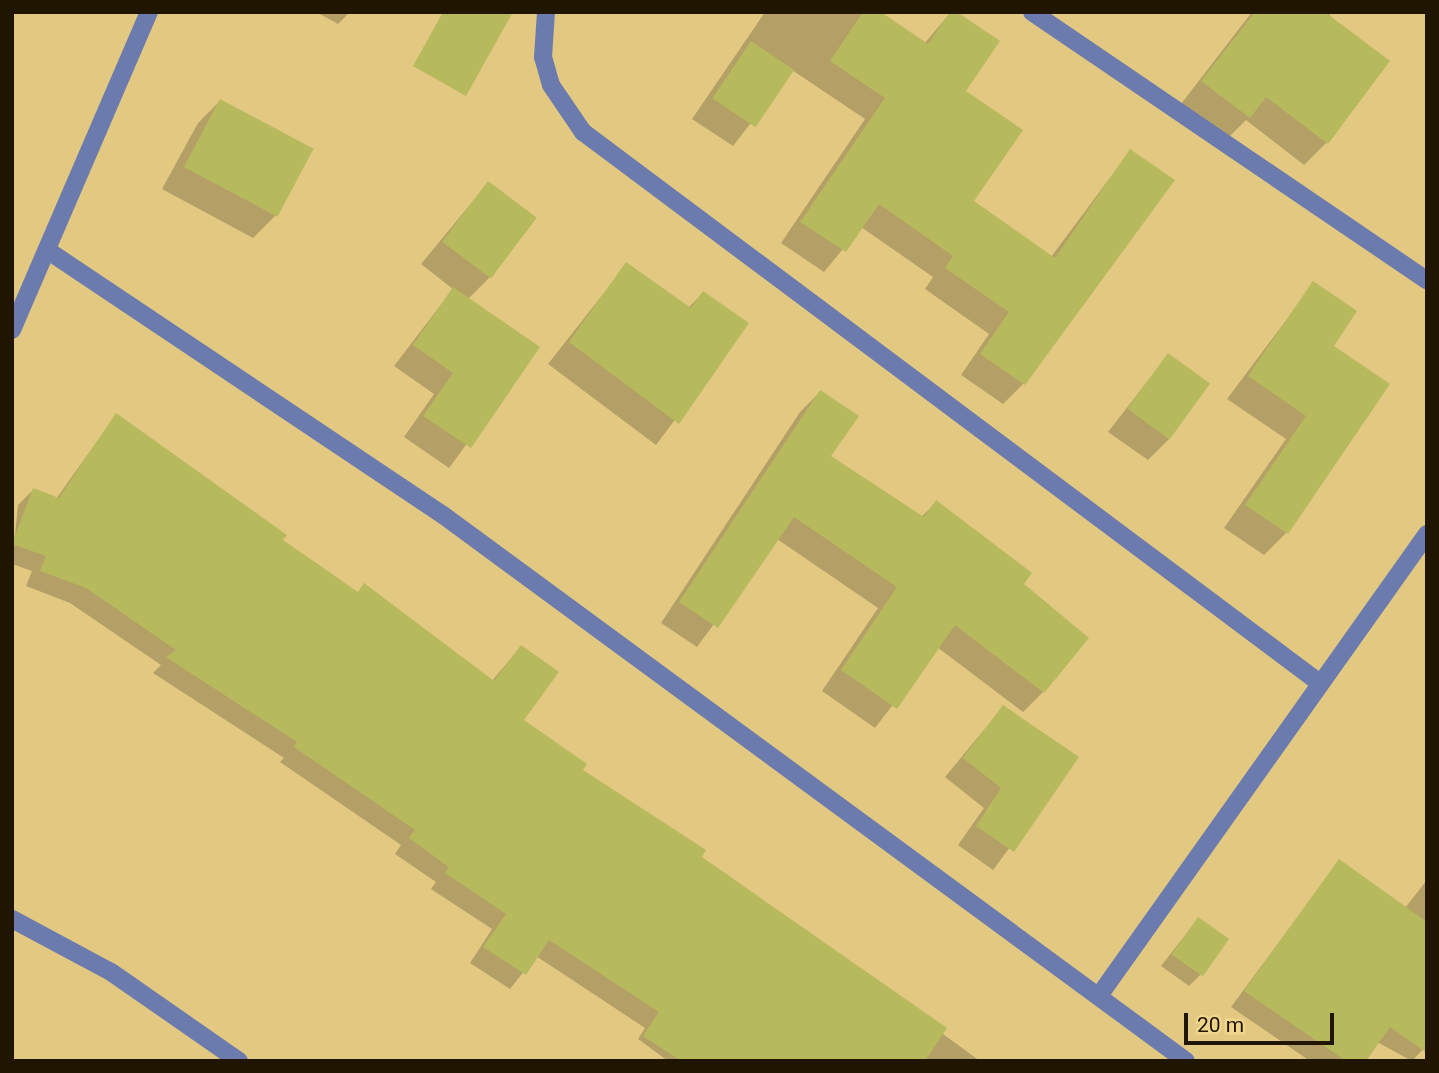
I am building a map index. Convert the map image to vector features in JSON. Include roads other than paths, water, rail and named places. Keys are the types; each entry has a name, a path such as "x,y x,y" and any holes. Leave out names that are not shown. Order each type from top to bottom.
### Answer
{"street":[{"path":"12,330 149,12"},
{"path":"546,12 543,57 551,85 583,132 1317,681"},
{"path":"1032,12 1427,280"},
{"path":"47,250 443,515 1101,993 1186,1061"},
{"path":"1101,993 1317,681 1427,534"},
{"path":"12,919 111,972 239,1061"}]}
